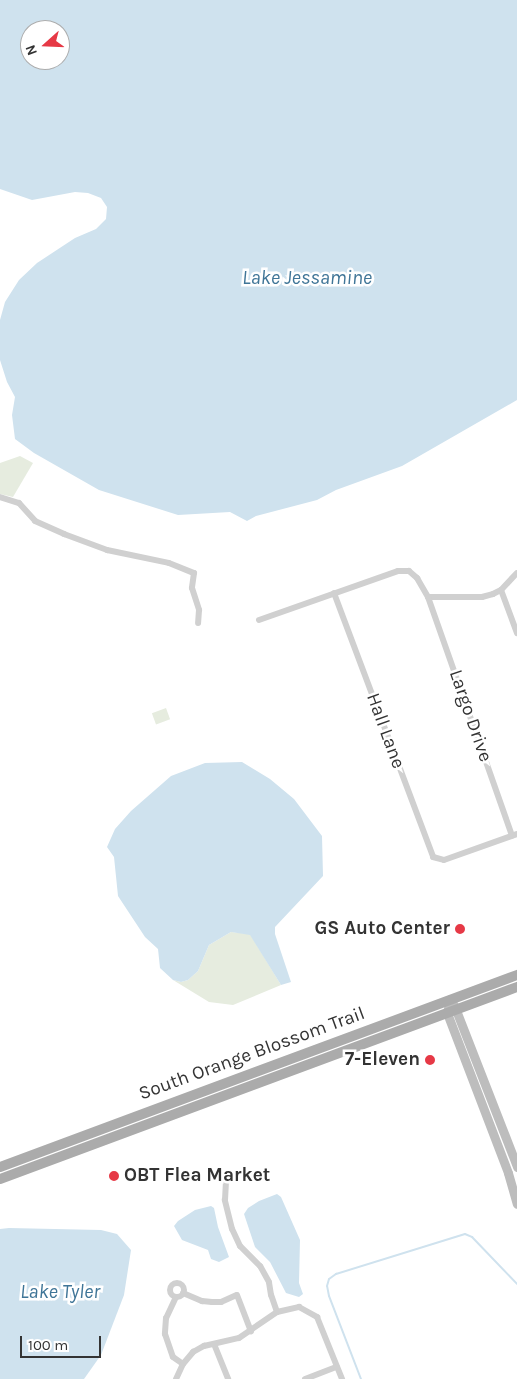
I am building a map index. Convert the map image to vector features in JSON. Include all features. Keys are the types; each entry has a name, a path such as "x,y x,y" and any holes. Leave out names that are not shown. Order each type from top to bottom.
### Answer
{"main road":[{"name":"South Orange Blossom Trail","path":"0,1167 517,975"},
{"name":"South Orange Blossom Trail","path":"0,1179 517,987"},
{"path":"450,999 457,1009 492,1102 514,1170 517,1204"},
{"path":"450,999 447,1013 482,1106 514,1170"},
{"path":"197,1106 202,1094 212,1088"},
{"path":"90,1146 106,1128"}],"street":[{"path":"0,497 19,503 35,521 64,534 107,550 169,563 194,573 192,588 199,610 198,623"},
{"name":"Largo Drive","path":"334,593 398,571 409,571 417,578 428,597 514,835"},
{"path":"428,597 482,597 502,590 517,572"},
{"path":"502,590 517,633"},
{"path":"259,620 334,593"},
{"name":"Hall Lane","path":"334,593 430,853 433,857 444,860 514,835"},
{"path":"482,1106 492,1102"},
{"path":"226,1180 225,1200 232,1229 240,1246 260,1266 269,1282 277,1312"},
{"path":"176,1297 170,1292 174,1284 182,1287 183,1293"},
{"path":"183,1293 202,1301 212,1302 221,1302 237,1295 251,1331"},
{"path":"183,1293 176,1297 166,1318 165,1334 174,1357 183,1364"},
{"path":"176,1379 183,1364 193,1352 238,1338 277,1312 299,1307 316,1317 342,1379"},
{"path":"214,1344 228,1379"},
{"path":"305,1379 337,1367"}],"shaded area":[{"path":"20,456 33,463 13,497 0,494 0,463"},
{"path":"166,708 170,719 156,724 152,713"},
{"path":"231,932 250,934 281,985 233,1005 209,1002 173,980 181,982 188,980 198,971 209,945"}],"water":[{"name":"Lake Jessamine","path":"0,0 517,0 517,400 402,466 336,490 317,500 256,516 247,521 230,512 178,515 99,490 34,453 15,439 12,415 15,397 7,382 0,360 0,320 5,302 19,280 37,263 75,238 96,229 106,219 107,207 101,198 88,193 75,192 32,200 0,189"},
{"path":"242,762 270,779 294,799 322,836 323,876 275,927 275,934 291,982 281,985 250,935 231,932 209,945 198,971 188,980 181,982 173,980 160,968 158,949 145,937 118,896 114,857 107,847 115,829 131,811 171,776 205,763"},
{"path":"277,1194 281,1197 300,1240 299,1283 303,1294 299,1297 286,1293 270,1262 255,1247 244,1214 248,1208 259,1201"},
{"path":"211,1206 214,1208 218,1227 229,1257 219,1262 211,1259 208,1250 182,1240 174,1226 178,1221 195,1210"},
{"name":"Lake Tyler","path":"0,1229 101,1230 117,1234 131,1250 124,1295 101,1355 84,1379 0,1379"}],"waterway":[{"path":"361,1379 329,1296 327,1286 329,1279 336,1274 465,1234 472,1237 517,1284"}],"place":[{"name":"GS Auto Center","path":"460,929"},
{"name":"7-Eleven","path":"430,1060"},
{"name":"OBT Flea Market","path":"114,1176"}]}
